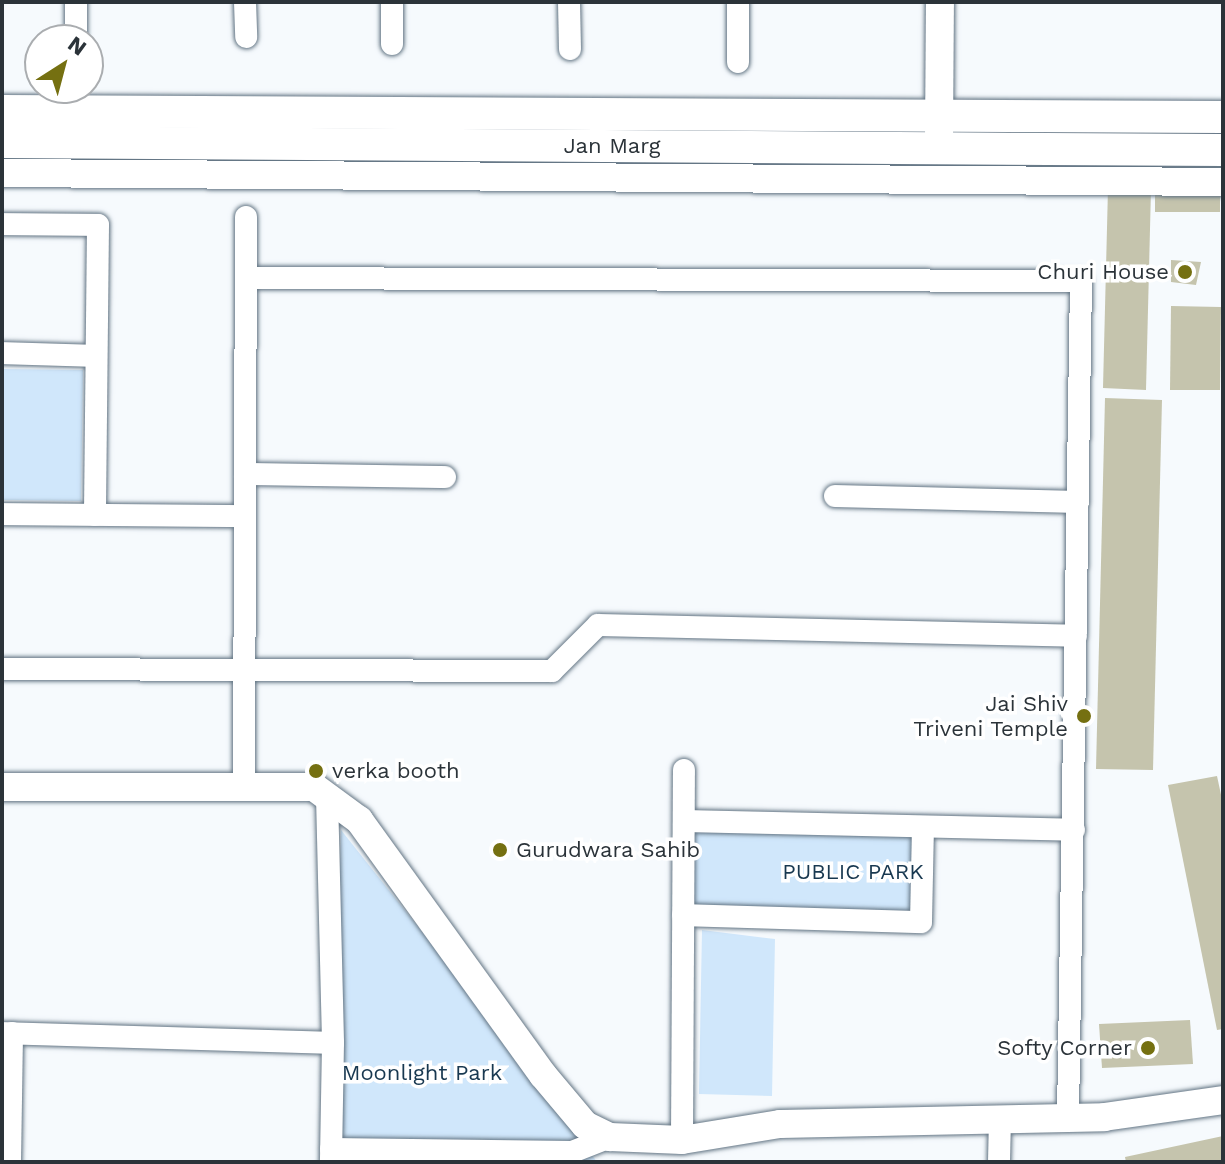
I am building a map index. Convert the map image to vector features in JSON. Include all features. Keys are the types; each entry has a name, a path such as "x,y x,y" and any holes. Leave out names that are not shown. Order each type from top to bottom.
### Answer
{"main road":[{"name":"Jan Marg","path":"2,111 1223,117"},
{"name":"Jan Marg","path":"2,142 1223,150"}],"street":[{"path":"76,2 76,24"},
{"path":"245,2 246,37"},
{"path":"392,2 392,44"},
{"path":"569,2 570,49"},
{"path":"738,2 738,62"},
{"path":"939,148 940,2"},
{"path":"2,173 1223,182"},
{"path":"244,786 246,217"},
{"path":"2,224 98,225 95,515"},
{"path":"246,278 1081,281 1068,1118"},
{"path":"2,353 96,356"},
{"path":"245,474 445,477"},
{"path":"835,496 1078,502"},
{"path":"2,514 245,516"},
{"path":"2,669 552,671 598,625 1076,636"},
{"path":"682,1140 684,770"},
{"path":"2,787 314,787 359,820 543,1075 585,1125 610,1137 682,1140 780,1124 1068,1118 1223,1100"},
{"path":"327,796 333,1043 331,1155 561,1157 610,1137"},
{"path":"684,821 1074,830"},
{"path":"683,915 921,922 923,827"},
{"path":"10,1162 7,1033 333,1043"},
{"path":"999,1162 1000,1119"}],"green space":[{"path":"2,369 83,370 81,501 2,500"},
{"name":"PUBLIC PARK","path":"684,821 923,827 921,922 683,915"},
{"name":"Moonlight Park","path":"341,830 500,1030 597,1162 332,1162"},
{"path":"702,930 775,939 772,1096 699,1094"}],"building":[{"path":"1108,188 1151,189 1146,390 1103,388"},
{"path":"1155,189 1220,189 1220,212 1155,212"},
{"name":"Churi House","path":"1171,260 1201,262 1196,285 1171,282"},
{"path":"1171,306 1221,307 1220,390 1170,390"},
{"path":"1105,398 1162,400 1153,770 1096,769"},
{"path":"1217,776 1223,804 1223,1029 1217,1030 1168,785"},
{"path":"1190,1020 1193,1064 1102,1068 1099,1024"},
{"path":"1223,1136 1223,1162 1126,1162 1125,1157"}],"place":[{"name":"Churi House","path":"1185,272"},
{"name":"Jai Shiv Triveni Temple","path":"1084,716"},
{"name":"verka booth","path":"316,771"},
{"name":"Gurudwara Sahib","path":"500,850"},
{"name":"Softy Corner","path":"1148,1048"}]}
